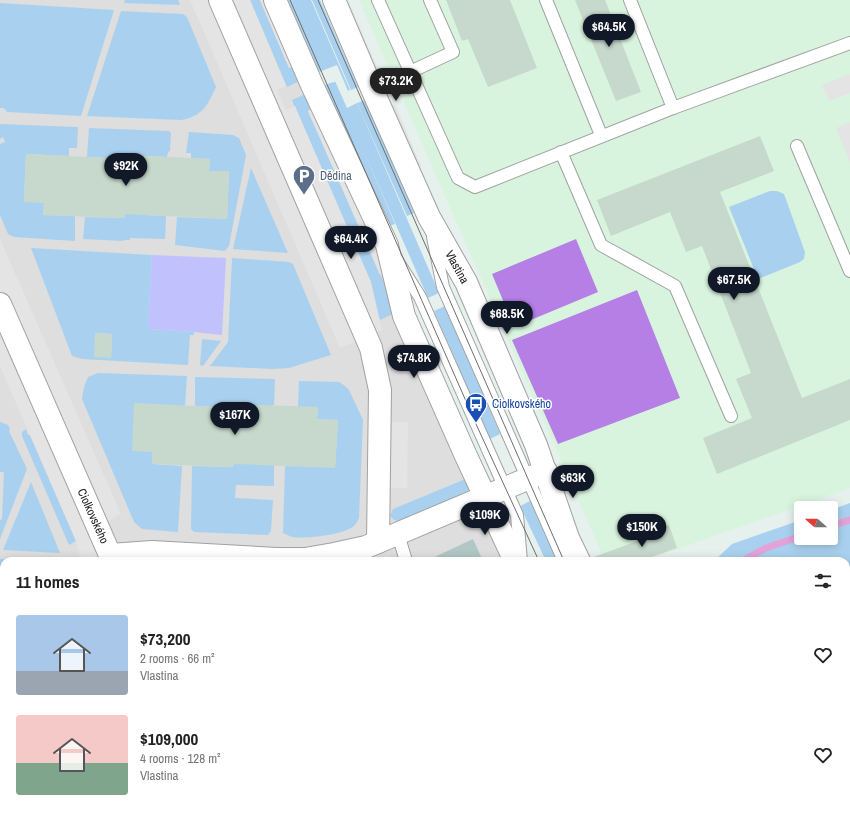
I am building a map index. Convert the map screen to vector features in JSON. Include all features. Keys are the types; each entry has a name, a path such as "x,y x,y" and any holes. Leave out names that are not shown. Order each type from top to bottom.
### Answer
{"street":[{"path":"220,0 371,348 380,390 378,542"},
{"path":"275,0 312,85 387,245 404,316 495,493 514,557"},
{"name":"Vlastina","path":"334,0 429,217 466,282 536,445 537,475 577,557"},
{"name":"Ciolkovského","path":"0,304 111,557"},
{"name":"Ciolkovského","path":"316,557 366,548 537,475"},
{"name":"Ciolkovského","path":"118,557 152,552 241,557"}],"lane":[{"path":"378,0 458,178 475,187 673,108 850,43"},
{"path":"410,72 453,52 430,0"},
{"path":"546,0 602,136"},
{"path":"630,0 673,108"},
{"path":"798,146 850,271"},
{"path":"561,152 601,245 675,286 731,416"},
{"path":"537,475 563,557"},
{"path":"495,493 517,515 521,557"},
{"path":"398,534 405,557"}],"shaded area":[{"path":"0,0 262,0 302,80 502,557 0,557"},
{"path":"125,0 178,0 180,5 124,3"},
{"name":"Dědina","path":"190,0 250,0 286,86 277,90 286,110 295,106 371,282 382,330 340,348"},
{"path":"250,0 260,0 289,68 294,66 302,80 287,87"},
{"path":"260,0 266,0 294,66 289,68"},
{"path":"288,0 311,0 350,90 348,91 337,65 319,72"},
{"path":"312,0 320,0 358,87 351,90"},
{"path":"340,0 348,0 378,69 372,71"},
{"path":"359,0 850,0 850,488 813,501 794,501 794,508 655,557 603,557"},
{"path":"0,3 114,10 81,116 7,112 4,108 0,108"},
{"path":"121,11 183,14 187,17 216,87 207,105 199,113 181,120 87,116"},
{"path":"850,74 850,93 829,101 822,85"},
{"path":"335,81 347,108 357,103 439,293 428,298 361,145 395,224 387,227 325,85 334,83"},
{"path":"308,93 314,108 308,111 397,312 380,320 292,100"},
{"path":"365,100 414,213 407,216 357,103"},
{"path":"395,104 421,166 414,169 387,107"},
{"path":"314,108 387,272 380,275 308,111"},
{"path":"850,122 850,162 836,128"},
{"path":"0,124 78,127 77,148 69,148 69,156 26,154 24,201 44,203 43,215 75,216 75,241 14,237 8,234 0,215 0,144 5,142 3,137 0,139"},
{"path":"89,128 169,131 171,133 170,151 168,152 167,157 128,155 127,171 108,158 87,157"},
{"path":"189,132 233,135 239,138 246,155 229,246 225,251 175,245 177,217 227,219 229,172 209,171 210,159 191,158 191,153 186,153"},
{"path":"251,168 288,253 233,249"},
{"path":"770,191 777,191 784,194 805,252 804,259 800,262 758,279 729,207"},
{"path":"125,202 145,203 145,215 166,216 165,239 130,238 130,240 123,241 83,239 85,217 125,218"},
{"path":"0,239 121,514 106,522 117,557 80,557 76,541 0,366"},
{"path":"576,239 598,292 514,327 492,274"},
{"path":"31,248 152,255 148,329 194,332 194,335 190,335 188,365 82,359 72,356","holes":["95,333 112,334 111,358"]},
{"path":"152,255 226,258 222,335 148,329"},
{"path":"232,258 289,262 293,264 331,355 289,368 273,369 210,366 228,342"},
{"path":"637,290 680,398 558,444 512,340"},
{"path":"445,306 500,434 490,439 434,311"},
{"path":"202,339 221,341 203,366 200,365"},
{"path":"98,373 187,376 185,406 152,452 152,464 182,466 178,532 142,529 134,522 82,399 84,387 88,377"},
{"path":"195,377 275,379 274,405 236,420 216,407 195,406"},
{"path":"299,381 339,382 349,390 363,420 359,518 356,524 352,527 339,533 313,537 292,537 283,533 285,466 335,467 338,420 317,419 318,407 298,407"},
{"path":"0,422 8,425 10,429 9,431 27,469 0,539 4,472 0,472"},
{"path":"392,422 408,422 407,488 390,488"},
{"path":"26,429 28,435 30,435 76,541 69,545 22,436 22,432"},
{"path":"234,451 274,465 274,486 236,485 235,498 273,500 271,531 268,535 194,532 191,529 192,466 233,467"},
{"path":"468,478 471,484 469,493 401,522 394,520 390,516 393,509"},
{"path":"31,482 60,553 3,550"},
{"path":"530,501 555,557 544,557 520,506"},
{"path":"850,503 850,557 718,557 732,544 794,522 794,545 838,545 838,507"},
{"path":"473,539 481,557 435,557"}],"building":[{"path":"446,0 510,0 537,68 488,87 468,39 462,41"},
{"path":"575,0 605,0 641,92 616,101"},
{"path":"760,136 774,171 720,192 802,398 850,379 850,420 717,474 703,438 752,418 736,379 751,373 702,246 686,252 670,212 611,236 597,200"},
{"path":"26,154 128,159 128,155 210,159 209,171 229,171 227,219 125,214 125,218 43,215 44,203 24,202"},
{"path":"95,333 112,334 111,358 94,357"},
{"path":"134,403 236,408 236,404 318,407 317,419 338,420 335,468 234,464 233,467 152,464 152,452 132,451"},
{"path":"669,525 677,548 651,557 594,557 651,536 650,532"}],"waterway":[{"path":"838,524 850,520"},
{"path":"749,557 766,548 794,538"}],"tram line":[{"path":"290,0 476,424 537,557"},
{"path":"318,0 562,557"}],"place":[{"name":"Dědina","path":"304,196"},
{"name":"Ciolkovského","path":"476,424"}]}
